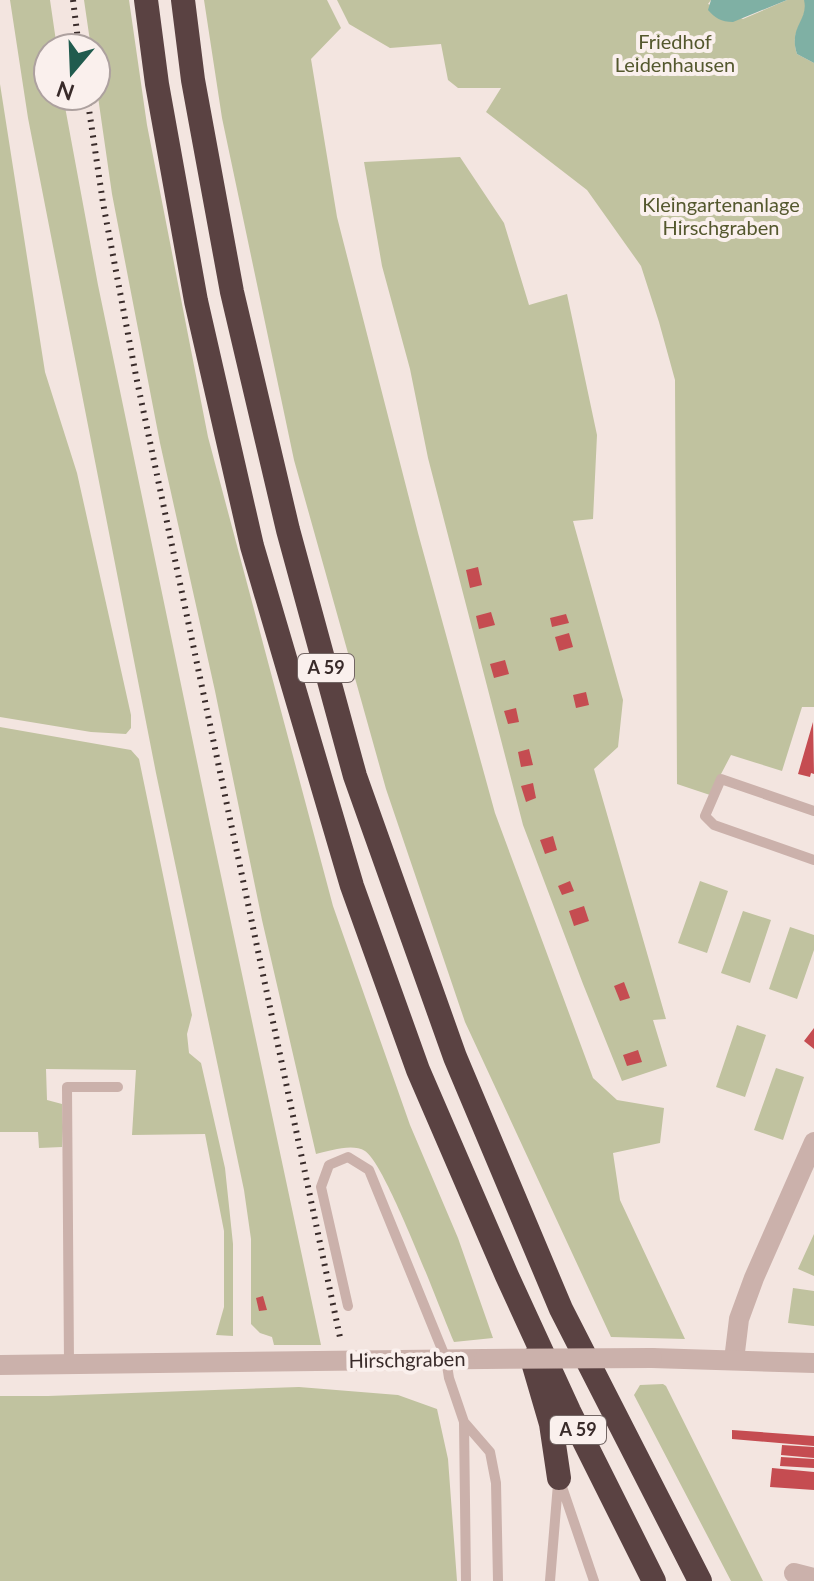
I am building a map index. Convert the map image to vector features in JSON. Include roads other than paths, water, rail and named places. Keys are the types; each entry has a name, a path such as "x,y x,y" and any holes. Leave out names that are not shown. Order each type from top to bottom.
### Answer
{"highway":[{"name":"A 59","path":"146,0 157,84 196,301 252,546 352,886 418,1070 507,1276 569,1411 654,1581"},
{"name":"A 59","path":"183,0 193,80 232,292 288,530 355,776 455,1057 561,1309 700,1581"},
{"name":"A 59","path":"507,1276 551,1424 559,1478"}],"street":[{"path":"734,1360 739,1319 754,1278 809,1163 814,1142"},
{"name":"Hirschgraben","path":"0,1365 652,1358 814,1363"},
{"path":"794,1573 814,1578"}],"lane":[{"path":"814,811 721,779 705,816 714,825 814,860"},
{"path":"69,1364 67,1087 118,1087"},
{"path":"348,1306 321,1187 329,1165 348,1157 369,1170 446,1359 464,1422 466,1581"},
{"path":"464,1422 490,1452 496,1483 498,1581"},
{"path":"550,1581 559,1478"},
{"path":"559,1478 594,1581"}],"water":[{"path":"711,0 787,0 733,22 722,20 708,10"},
{"path":"804,0 814,0 814,63 797,54 795,45 804,13"}],"railway":[{"path":"73,0 77,32"},
{"path":"89,112 103,203 136,376 341,1342"}],"park label":[{"name":"Friedhof Leidenhausen","path":"675,54"},
{"name":"Kleingartenanlage Hirschgraben","path":"721,216"}]}
